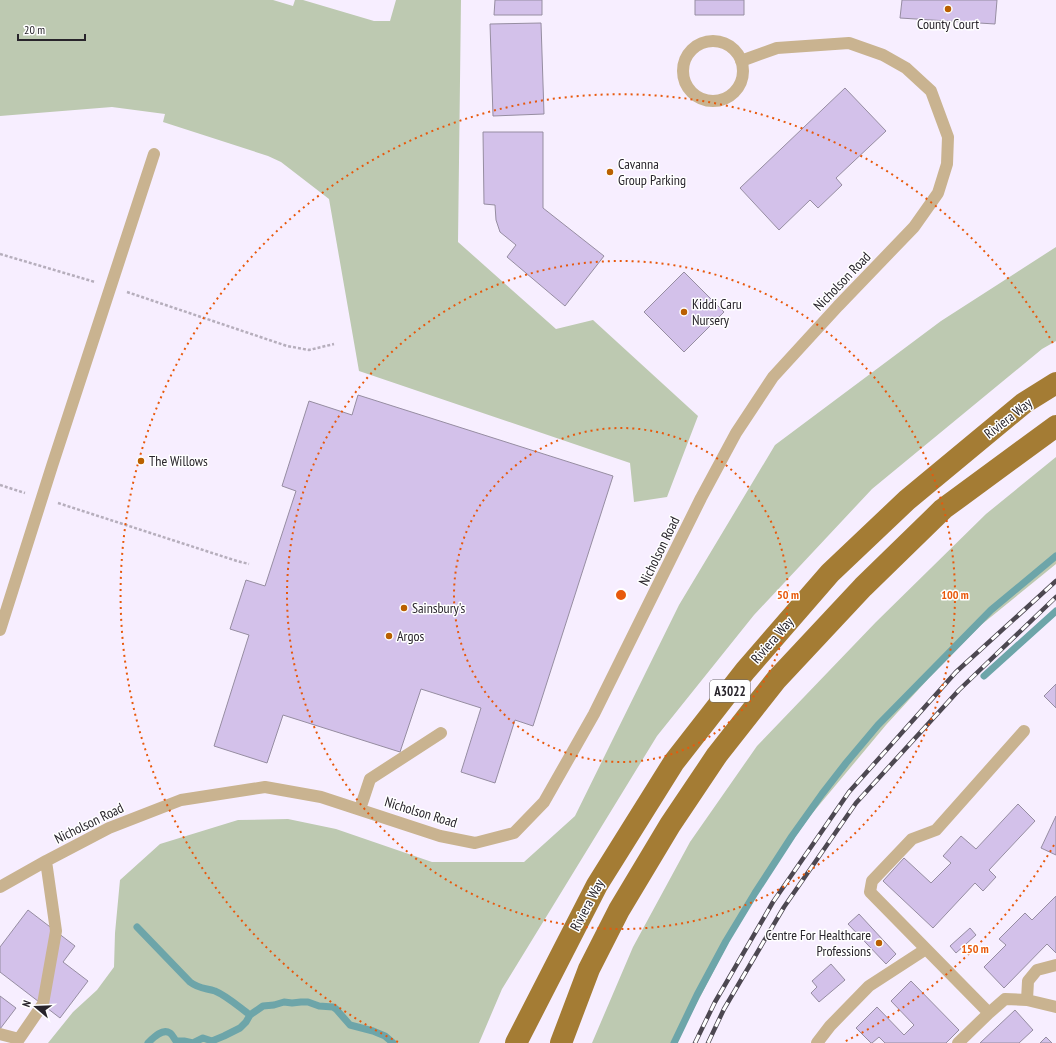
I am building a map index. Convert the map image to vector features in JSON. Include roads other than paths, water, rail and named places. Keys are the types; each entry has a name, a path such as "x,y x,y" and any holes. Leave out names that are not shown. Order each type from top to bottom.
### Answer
{"main road":[{"name":"Riviera Way","path":"516,1043 597,885 674,762 745,671 830,573 907,500 1024,403 1056,383"},
{"name":"A3022","path":"560,1043 589,969 619,910 670,824 717,755 776,680 863,587 943,509 1056,426"}],"lane":[{"path":"712,41 722,42 731,47 741,61 743,78 738,88 726,99 705,101 695,96 688,88 683,74 684,61 693,48 702,43 712,41"},
{"name":"Nicholson Road","path":"0,887 109,828 181,800 264,787 321,797 440,836 475,843 514,833 544,802 594,714 701,498 736,433 773,377 838,306 914,227 938,193 947,164 948,137 931,91 906,68 883,55 849,43 777,48 741,61"},
{"path":"0,630 154,154"},
{"path":"989,1013 870,892 872,881 912,839 936,830 1024,731"},
{"path":"360,809 370,779 442,733"},
{"path":"0,1034 20,1039 43,1004 56,931 46,861"},
{"path":"817,1043 830,1026 869,986 926,949"},
{"path":"1027,1000 1028,980 1037,970 1056,965"},
{"path":"958,1043 1005,999 1027,1000 1056,1007"}],"waterway":[{"path":"674,1043 697,995 726,941 755,893 792,836 846,763 878,725 991,610 1056,556"},
{"path":"984,676 1056,611"},
{"path":"137,927 190,982 199,987 219,993 250,1015"},
{"path":"148,1043 158,1034 164,1032 170,1033 176,1041 193,1043 203,1038 212,1041 240,1028 250,1015 263,1006 284,1002 308,1002 319,1006 333,1007 350,1025 385,1036 393,1043"}],"railway":[{"path":"695,1043 715,1002 773,902 849,792 956,672 1056,581"},
{"path":"708,1043 724,1009 784,907 856,803 959,690 1056,597"}],"place":[{"name":"County Court","path":"948,9"},
{"name":"Cavanna Group Parking","path":"610,172"},
{"name":"Kiddi Caru Nursery","path":"684,312"},
{"name":"The Willows","path":"141,461"},
{"name":"Sainsbury's","path":"404,608"},
{"name":"Argos","path":"389,636"},
{"name":"Centre For Healthcare Professions","path":"879,943"}]}
